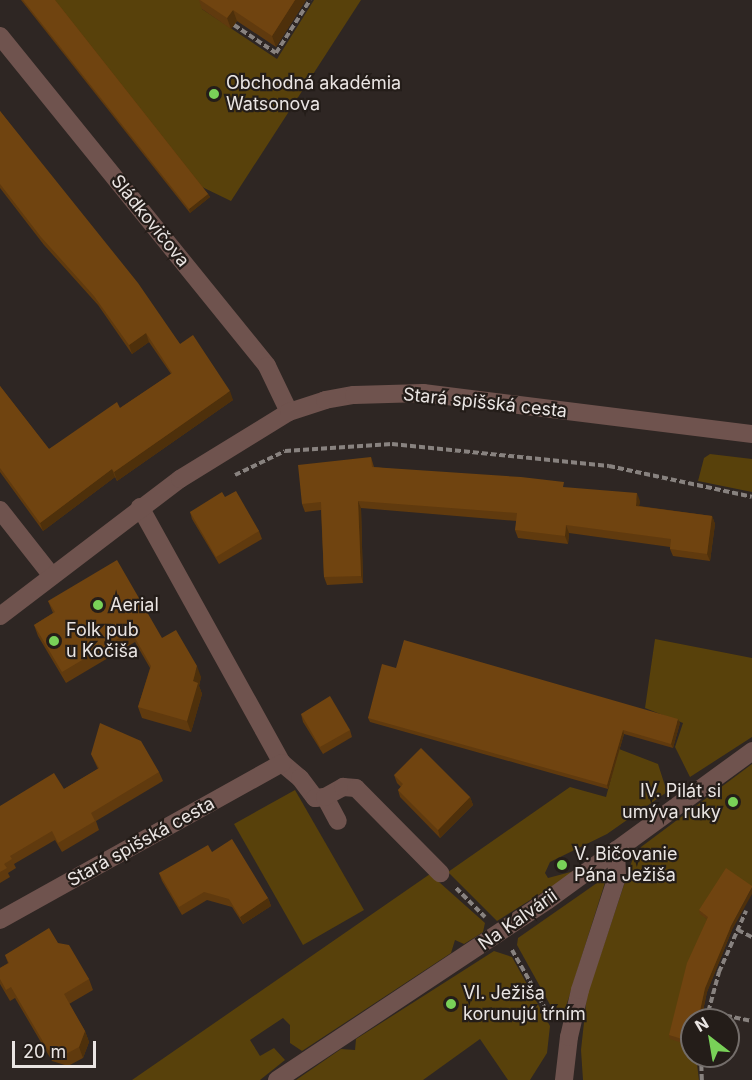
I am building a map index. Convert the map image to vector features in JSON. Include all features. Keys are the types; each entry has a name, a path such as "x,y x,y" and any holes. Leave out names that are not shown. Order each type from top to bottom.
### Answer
{"street":[{"name":"Sládkovičova","path":"0,36 267,366 289,412"},
{"name":"Stará spišská cesta","path":"0,616 140,507 226,448 289,412 354,395 423,393 752,434"},
{"path":"140,507 282,763 300,778 315,798 325,797 343,787 356,788 440,873"},
{"path":"0,510 52,576"},
{"name":"Na Kalvárii","path":"277,1080 501,932 752,751"},
{"name":"Stará spišská cesta","path":"0,920 282,763"},
{"path":"325,797 339,821"},
{"path":"564,1080 569,1037 617,877 616,850"}],"path":[{"path":"234,25 276,53 310,0"},
{"path":"225,481 285,451 392,444 609,466 752,497"},
{"path":"440,873 501,932 554,1026"},
{"path":"709,1008 719,972 746,911"},
{"path":"738,930 752,937"}],"shaded area":[{"name":"Obchodná akadémia Watsonova","path":"53,0 205,0 202,9 277,59 314,0 361,0 231,201 202,187"},
{"path":"710,454 752,459 752,492 698,481 704,458"},
{"path":"655,639 752,658 752,737 690,777 675,747 683,723 645,708"},
{"path":"619,749 658,764 667,792 607,834 550,862 545,873 548,878 578,870 497,921 448,872 570,787 606,797"},
{"path":"752,764 752,889 700,913 709,920 688,972 690,1008 680,1008 680,1068 698,1068 699,1080 583,1080 581,1050 587,995 632,861 641,847"},
{"path":"295,790 364,910 303,945 234,824"},
{"path":"430,874 485,923 483,932 464,944 455,940 451,953 302,1051 290,1043 290,1025 283,1018 250,1040 260,1056 274,1048 285,1060 260,1080 132,1080"},
{"path":"607,876 563,1016 558,1019 517,945 518,938"},
{"path":"494,951 512,957 550,1026 547,1053 530,1080 508,1080 480,1039 423,1080 296,1080 341,1049 355,1050 356,1039"}],"building":[{"path":"23,0 55,0 208,194 189,209"},
{"path":"200,0 295,0 272,36 233,10 227,18"},
{"path":"0,111 138,283 180,344 193,335 230,391 114,472 112,469 40,523 0,468 0,386 49,449 117,402 120,408 172,373 146,333 129,345 94,296 41,237 0,184"},
{"path":"371,457 372,467 521,477 564,482 563,487 637,493 636,506 712,516 707,554 670,549 671,539 566,525 565,536 515,530 517,513 358,501 361,576 324,577 321,502 302,504 298,465"},
{"path":"236,491 259,531 216,557 190,512 222,492 225,497"},
{"path":"117,560 162,638 176,630 197,666 193,681 198,683 187,721 138,707 151,666 131,631 62,672 34,625 55,612 48,601"},
{"path":"404,640 678,719 671,744 623,730 607,785 368,718 382,664 396,668"},
{"path":"330,696 350,730 320,747 301,714"},
{"path":"100,723 141,741 159,772 91,813 95,821 58,843 52,831 10,856 12,859 4,864 7,868 0,872 0,806 54,773 64,789 99,768 91,754"},
{"path":"421,748 470,797 438,830 398,790 403,784 394,775"},
{"path":"232,839 268,898 240,917 229,899 204,892 179,907 159,873 208,845 212,852"},
{"path":"726,868 752,886 731,926 705,988 701,1008 680,1008 680,1038 669,1035 687,963 708,917 699,910"},
{"path":"49,928 58,943 69,945 89,979 64,994 85,1031 79,1047 64,1055 48,1050 11,987 6,990 0,979 0,968 9,963 5,955"}],"place":[{"name":"Obchodná akadémia Watsonova","path":"214,94"},
{"name":"Aerial","path":"98,605"},
{"name":"Folk pub u Kočiša","path":"54,641"},
{"name":"IV. Pilát si umýva ruky","path":"733,802"},
{"name":"V. Bičovanie Pána Ježiša","path":"562,865"},
{"name":"VI. Ježiša korunujú tŕním","path":"451,1004"}]}
